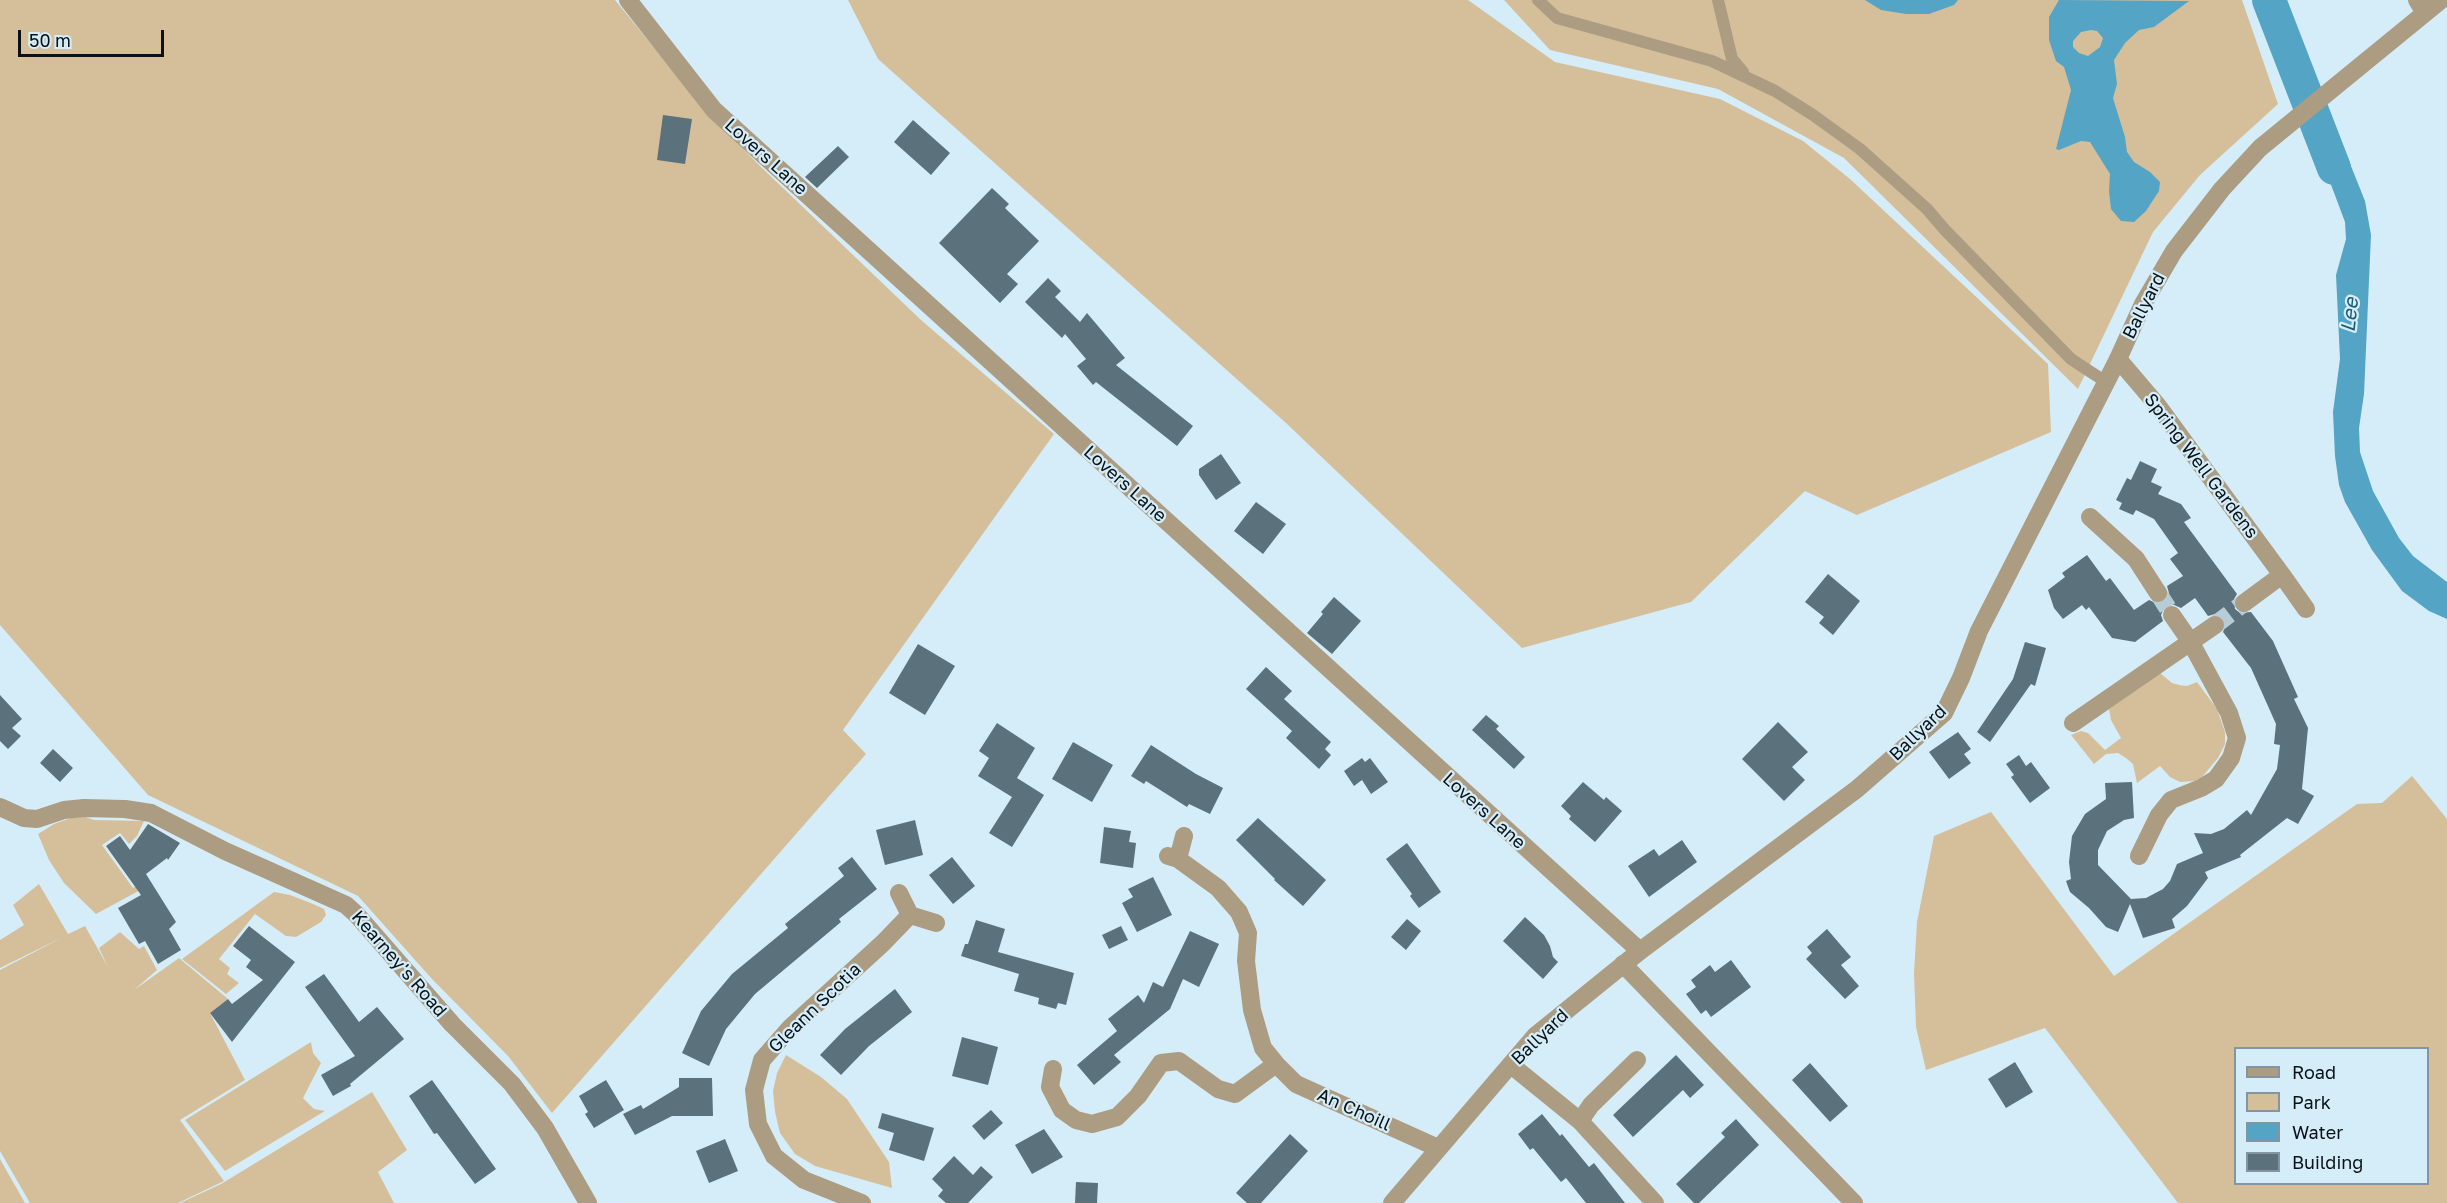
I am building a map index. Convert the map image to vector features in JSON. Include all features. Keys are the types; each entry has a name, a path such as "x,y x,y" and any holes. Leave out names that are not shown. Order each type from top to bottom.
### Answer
{"street":[{"name":"Lovers Lane","path":"628,0 714,110 1640,951"},
{"path":"2421,7 2441,0"},
{"name":"Ballyard","path":"1392,1203 1535,1036 1623,964 1857,789 1944,712 1961,678 1979,631 2118,360 2143,304 2174,251 2222,189 2260,148 2345,78 2421,7"},
{"name":"Spring Well Gardens","path":"2118,360 2158,406 2306,609"},
{"path":"2090,517 2136,559 2158,593"},
{"path":"2244,603 2282,575"},
{"path":"2139,856 2159,815 2171,800 2201,788 2216,779 2231,758 2237,738 2229,713 2190,641 2172,615"},
{"path":"2073,723 2215,625"},
{"name":"Kearney's Road","path":"0,807 24,818 37,819 64,810 84,807 125,808 151,813 201,840 346,904 452,1024 512,1084 545,1128 588,1203"},
{"name":"An Choill","path":"1184,836 1173,857 1218,888 1239,912 1248,933 1246,961 1252,1010 1263,1047 1276,1064 1296,1084 1438,1148"},
{"path":"899,893 910,915 936,922"},
{"name":"Gleann Scotia","path":"862,1203 804,1180 774,1156 758,1124 754,1090 762,1060 790,1028 883,943 910,915"},
{"path":"1623,964 1854,1203"},
{"path":"1053,1069 1050,1087 1062,1110 1076,1120 1092,1124 1117,1117 1138,1096 1161,1063 1179,1060 1218,1089 1235,1094 1276,1064"},
{"path":"1580,1121 1591,1105 1637,1060"},
{"path":"1510,1065 1580,1121 1655,1203"}],"lane":[{"path":"1538,0 1557,18 1712,61 1748,77 1813,115 1860,149 1927,209 2071,359 2106,382"},
{"path":"1718,0 1732,59 1748,77"}],"green space":[{"path":"0,0 615,0 705,110 760,166 921,320 1054,434 843,730 866,754 552,1113 508,1056 432,979 358,896 148,795 0,625"},
{"path":"848,0 1468,0 1555,62 1720,99 1803,141 1850,179 2048,364 2051,432 1857,515 1805,491 1691,602 1522,648 1286,423 878,59"},
{"path":"1504,0 2242,0 2278,104 2200,175 2153,232 2078,389 1844,158 1718,89 1550,50"},
{"path":"2160,673 2172,683 2179,685 2187,686 2197,682 2217,709 2225,732 2225,744 2218,758 2202,777 2195,781 2180,782 2170,777 2160,766 2137,783 2133,764 2126,758 2118,753 2106,754 2094,764 2071,735 2081,731 2088,733 2105,750 2121,738 2111,720 2109,709"},
{"path":"2412,776 2447,819 2447,1203 2178,1203 2045,1028 1926,1070 1916,1027 1914,973 1917,922 1934,836 1991,812 2114,976 2357,804 2382,803"},
{"path":"79,815 94,820 144,821 137,836 129,844 120,833 102,845 133,888 140,883 142,889 96,914 64,883 49,860 38,834 54,824"},
{"path":"39,884 68,934 85,926 108,967 99,948 120,932 139,949 144,946 157,970 134,990 179,958 228,999 210,1013 245,1080 180,1120 224,1181 178,1203 30,1203 0,1151 0,970 63,937 0,968 0,940 24,925 13,905"},
{"path":"274,892 290,895 313,904 324,909 326,915 321,922 296,937 286,936 255,914 219,959 230,968 227,974 239,983 226,994 182,959"},
{"path":"311,1042 313,1053 321,1063 303,1098 314,1109 325,1111 225,1171 185,1120"},
{"path":"786,1055 821,1077 847,1099 889,1162 892,1188 815,1166 795,1154 780,1133 773,1091 777,1073"},
{"path":"372,1092 407,1150 378,1172 394,1203 180,1203 221,1184"},
{"path":"0,1159 25,1203 0,1203"}],"water":[{"path":"1865,0 1958,0 1954,5 1929,14 1906,14 1881,10"},
{"path":"2059,0 2189,1 2154,27 2139,30 2125,43 2114,60 2117,84 2113,98 2125,137 2127,152 2134,162 2150,172 2160,182 2159,191 2146,211 2134,222 2121,221 2111,209 2110,174 2090,142 2081,141 2059,150 2056,149 2071,90 2064,67 2056,61 2049,40 2049,17","holes":["2097,31 2103,38 2100,47 2088,56 2079,53 2073,47 2073,41 2081,32"]},
{"path":"2331,116 2365,201 2371,235 2364,394 2359,428 2360,452 2373,491 2399,538 2413,556 2447,582 2447,619 2429,611 2402,591 2372,550 2345,502 2339,485 2333,412 2340,359 2336,275 2346,239 2345,222 2330,182 2303,135"}],"building":[{"path":"663,115 692,119 685,164 657,160"},
{"path":"913,120 950,153 931,175 894,142"},
{"path":"838,146 849,157 817,188 805,177"},
{"path":"992,188 1009,204 1005,208 1039,241 1007,274 1018,284 1000,303 939,243"},
{"path":"1048,278 1061,291 1055,297 1080,322 1087,313 1125,358 1116,365 1193,426 1177,446 1096,382 1093,385 1077,366 1086,359 1065,334 1062,338 1025,302"},
{"path":"1221,454 1241,483 1216,500 1199,475 1199,469"},
{"path":"2140,461 2157,469 2151,482 2162,487 2158,494 2181,504 2191,518 2184,522 2237,594 2234,599 2235,609 2240,613 2251,612 2273,641 2298,697 2294,699 2308,728 2302,789 2314,796 2298,824 2287,818 2240,855 2241,857 2205,872 2208,878 2187,906 2172,919 2175,928 2143,938 2130,904 2118,932 2106,927 2070,892 2066,881 2071,879 2069,862 2072,836 2085,814 2106,799 2105,783 2132,782 2134,818 2124,820 2107,831 2098,850 2098,865 2131,899 2146,898 2163,889 2170,881 2177,864 2203,853 2194,833 2211,834 2224,829 2247,810 2251,815 2277,769 2280,745 2274,744 2276,724 2251,668 2223,632 2226,625 2225,619 2215,614 2208,616 2195,598 2181,608 2172,604 2165,606 2161,615 2163,621 2135,642 2112,638 2089,607 2086,610 2082,605 2063,619 2054,608 2048,590 2065,577 2062,573 2087,555 2106,581 2110,578 2134,610 2149,600 2158,604 2165,602 2169,593 2167,586 2183,576 2170,559 2178,553 2154,519 2136,510 2133,515 2119,509 2122,503 2116,500 2127,478 2131,480"},
{"path":"1256,502 1286,524 1263,554 1234,531"},
{"path":"1828,574 1860,601 1833,635 1819,623 1824,617 1805,602"},
{"path":"1334,597 1361,621 1332,654 1307,633"},
{"path":"2025,642 2046,648 2035,686 2031,684 1990,742 1977,732 2013,679"},
{"path":"918,644 955,666 925,715 889,693"},
{"path":"1266,667 1292,691 1284,699 1331,742 1325,749 1331,755 1319,769 1286,738 1292,731 1246,689"},
{"path":"0,695 22,719 12,728 21,736 8,749 0,741"},
{"path":"1486,715 1499,726 1496,729 1525,757 1514,769 1472,730"},
{"path":"1778,722 1808,752 1792,767 1805,780 1784,801 1742,759"},
{"path":"997,723 1035,748 1017,778 1044,795 1012,847 989,833 1012,797 978,776 989,758 979,751"},
{"path":"1958,732 1971,749 1964,754 1971,763 1949,779 1929,752"},
{"path":"1073,742 1113,765 1092,802 1052,779"},
{"path":"1151,745 1196,774 1223,788 1210,814 1189,804 1187,807 1146,781 1144,784 1131,776"},
{"path":"53,749 73,768 60,782 40,763"},
{"path":"2019,755 2026,766 2031,762 2050,788 2030,803 2011,777 2014,775 2006,764"},
{"path":"1362,758 1365,762 1370,758 1388,782 1371,794 1362,780 1354,786 1344,771"},
{"path":"1583,782 1604,800 1606,797 1622,811 1595,842 1569,819 1571,816 1561,806"},
{"path":"1258,818 1326,880 1303,906 1274,880 1236,840"},
{"path":"915,820 923,855 885,865 876,830"},
{"path":"148,824 180,843 168,860 167,858 146,874 176,922 169,929 181,950 158,964 145,941 139,944 118,908 141,895 106,846 120,836 130,850"},
{"path":"1104,827 1131,831 1129,842 1136,843 1133,868 1100,863"},
{"path":"1682,840 1697,862 1649,897 1628,866 1654,849 1659,856"},
{"path":"1407,843 1441,892 1419,908 1410,896 1412,894 1386,859"},
{"path":"852,857 877,889 839,919 841,922 755,994 726,1029 709,1066 682,1053 701,1011 732,974 788,928 785,924 844,876 838,868"},
{"path":"952,857 975,886 953,904 929,875"},
{"path":"1153,877 1172,915 1137,932 1122,903 1133,897 1128,889"},
{"path":"1525,917 1544,935 1553,957 1558,962 1543,979 1503,941"},
{"path":"1407,919 1421,931 1406,950 1391,937"},
{"path":"976,920 1005,929 998,952 1074,973 1066,1005 1058,1003 1056,1009 1038,1004 1039,998 1014,991 1019,974 961,956 965,944 968,944"},
{"path":"249,926 295,962 232,1042 210,1013 228,999 232,1004 263,980 246,967 251,960 233,946"},
{"path":"1121,926 1128,940 1109,949 1102,935"},
{"path":"1827,929 1851,957 1841,965 1859,986 1845,999 1806,959 1812,953 1807,947"},
{"path":"1190,931 1219,944 1199,987 1183,979 1170,1009 1114,1055 1121,1062 1094,1085 1077,1065 1117,1031 1108,1019 1138,995 1144,1003 1153,982 1163,987"},
{"path":"1731,960 1751,987 1711,1017 1706,1010 1701,1014 1686,994 1696,987 1691,980 1710,965 1715,972"},
{"path":"324,974 359,1022 377,1007 404,1039 350,1084 351,1086 333,1096 321,1075 355,1056 305,987"},
{"path":"895,989 912,1012 869,1046 841,1075 820,1055 845,1029"},
{"path":"962,1037 998,1047 988,1085 952,1076"},
{"path":"1676,1055 1704,1085 1690,1098 1683,1090 1633,1137 1613,1115"},
{"path":"2015,1062 2033,1092 2006,1108 1988,1079"},
{"path":"1810,1063 1848,1106 1830,1122 1792,1080"},
{"path":"679,1078 712,1078 713,1116 672,1116 635,1135 623,1114 641,1105 643,1109 679,1087"},
{"path":"432,1080 496,1169 475,1184 437,1133 434,1134 409,1096"},
{"path":"606,1080 624,1110 594,1128 585,1114 588,1112 579,1096"},
{"path":"991,1110 1003,1123 984,1140 972,1126"},
{"path":"882,1113 934,1128 924,1161 889,1150 894,1133 878,1128"},
{"path":"1542,1114 1589,1167 1594,1163 1625,1203 1586,1203 1566,1178 1561,1182 1533,1148 1530,1150 1518,1134"},
{"path":"1736,1119 1759,1145 1699,1203 1694,1203 1676,1184 1725,1137 1721,1133"},
{"path":"1044,1129 1063,1157 1032,1174 1015,1145"},
{"path":"1290,1134 1308,1151 1261,1203 1247,1203 1236,1193"},
{"path":"725,1139 738,1171 709,1183 696,1151"},
{"path":"954,1156 973,1175 981,1166 993,1177 968,1203 946,1203 938,1196 943,1190 932,1179"},
{"path":"1076,1182 1098,1183 1097,1203 1075,1203"}],"waterway":[{"name":"Lee","path":"2269,0 2334,168"}],"tunnel":[{"path":"2158,593 2172,615"},
{"path":"2215,625 2244,603"}]}
